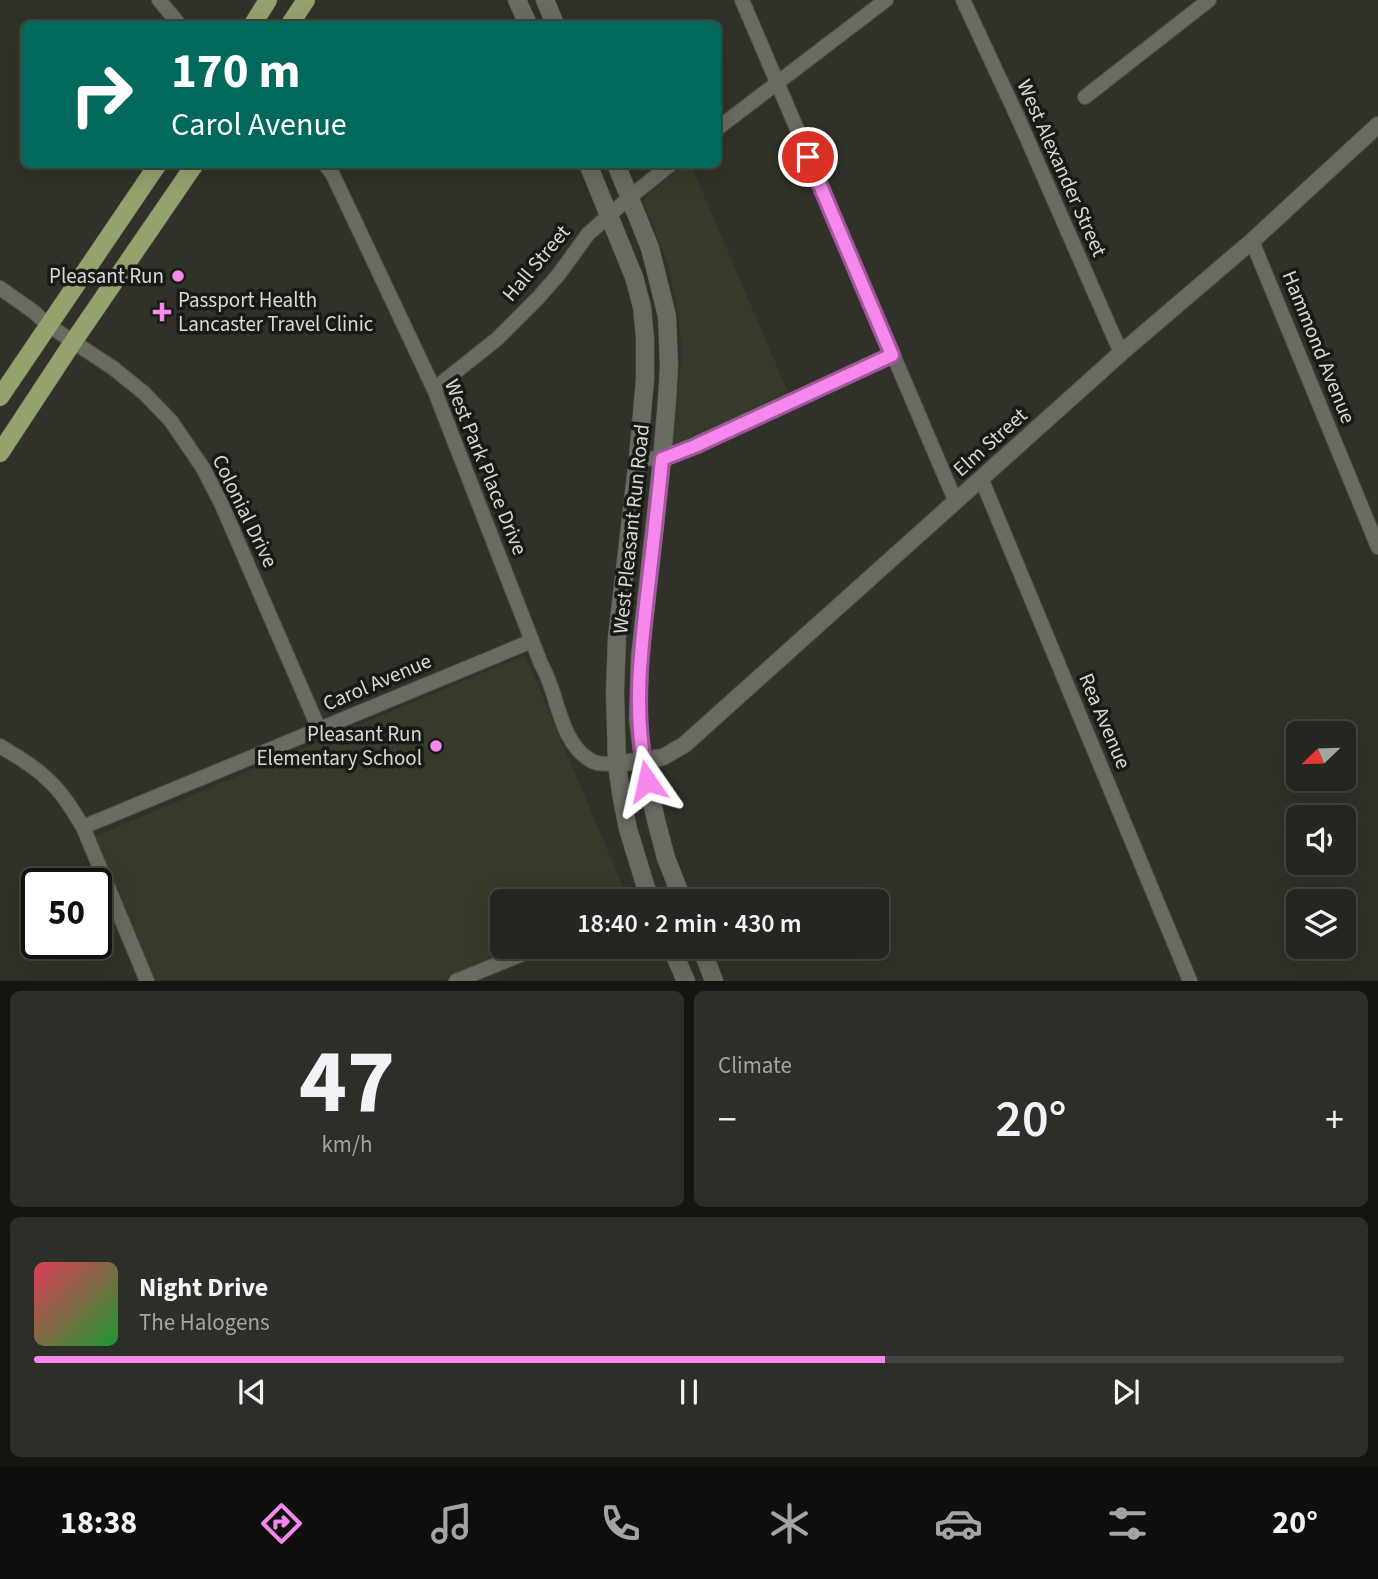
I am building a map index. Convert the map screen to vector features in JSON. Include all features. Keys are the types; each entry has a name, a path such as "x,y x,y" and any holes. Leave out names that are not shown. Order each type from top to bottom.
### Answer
{"main road":[{"path":"255,21 268,0"},
{"path":"292,21 306,0"},
{"path":"517,0 527,21"},
{"path":"545,0 554,21"},
{"path":"0,397 155,168"},
{"path":"0,453 192,168"},
{"name":"West Pleasant Run Road","path":"590,168 634,277 644,328 645,379 617,637 615,692 617,764 621,793 628,829 647,889"},
{"name":"West Pleasant Run Road","path":"617,168 650,248 667,316 669,366 662,459 640,657 638,719 643,760 656,820 666,858 679,889"},
{"path":"132,203 157,219"},
{"path":"676,959 686,981"},
{"path":"706,959 715,981"}],"street":[{"path":"159,0 176,21"},
{"path":"742,0 955,500"},
{"path":"721,126 886,0"},
{"name":"West Alexander Street","path":"963,0 1121,353"},
{"path":"1085,97 1209,0"},
{"name":"Elm Street","path":"617,764 663,757 684,745 955,500 1252,241 1378,125"},
{"name":"West Park Place Drive","path":"328,168 433,389 547,675 566,730 574,746 592,761 617,764"},
{"name":"Hall Street","path":"433,389 497,339 559,274 588,234 666,168"},
{"name":"Hammond Avenue","path":"1252,241 1378,547"},
{"name":"Colonial Drive","path":"0,288 48,325 113,368 144,393 171,421 203,468 226,514 319,729"},
{"path":"638,458 662,459 695,446 892,355"},
{"name":"Rea Avenue","path":"981,478 1190,981"},
{"name":"Carol Avenue","path":"83,827 532,640"},
{"path":"0,746 45,776 83,827 147,981"},
{"path":"456,981 510,959"}],"shaded area":[{"path":"681,168 692,168 790,397 670,449 682,352 669,268 644,203 647,194"},
{"name":"Pleasant Run Elementary School","path":"525,655 624,889 490,889 490,959 495,959 443,980 153,980 112,882 112,868 106,868 93,837"}],"place":[{"name":"Pleasant Run","path":"178,276"},
{"name":"Passport Health Lancaster Travel Clinic","path":"162,312"},
{"name":"Pleasant Run Elementary School","path":"436,746"}],"route":[{"path":"647,781 638,719 640,657 662,459 892,355 808,157"}]}
